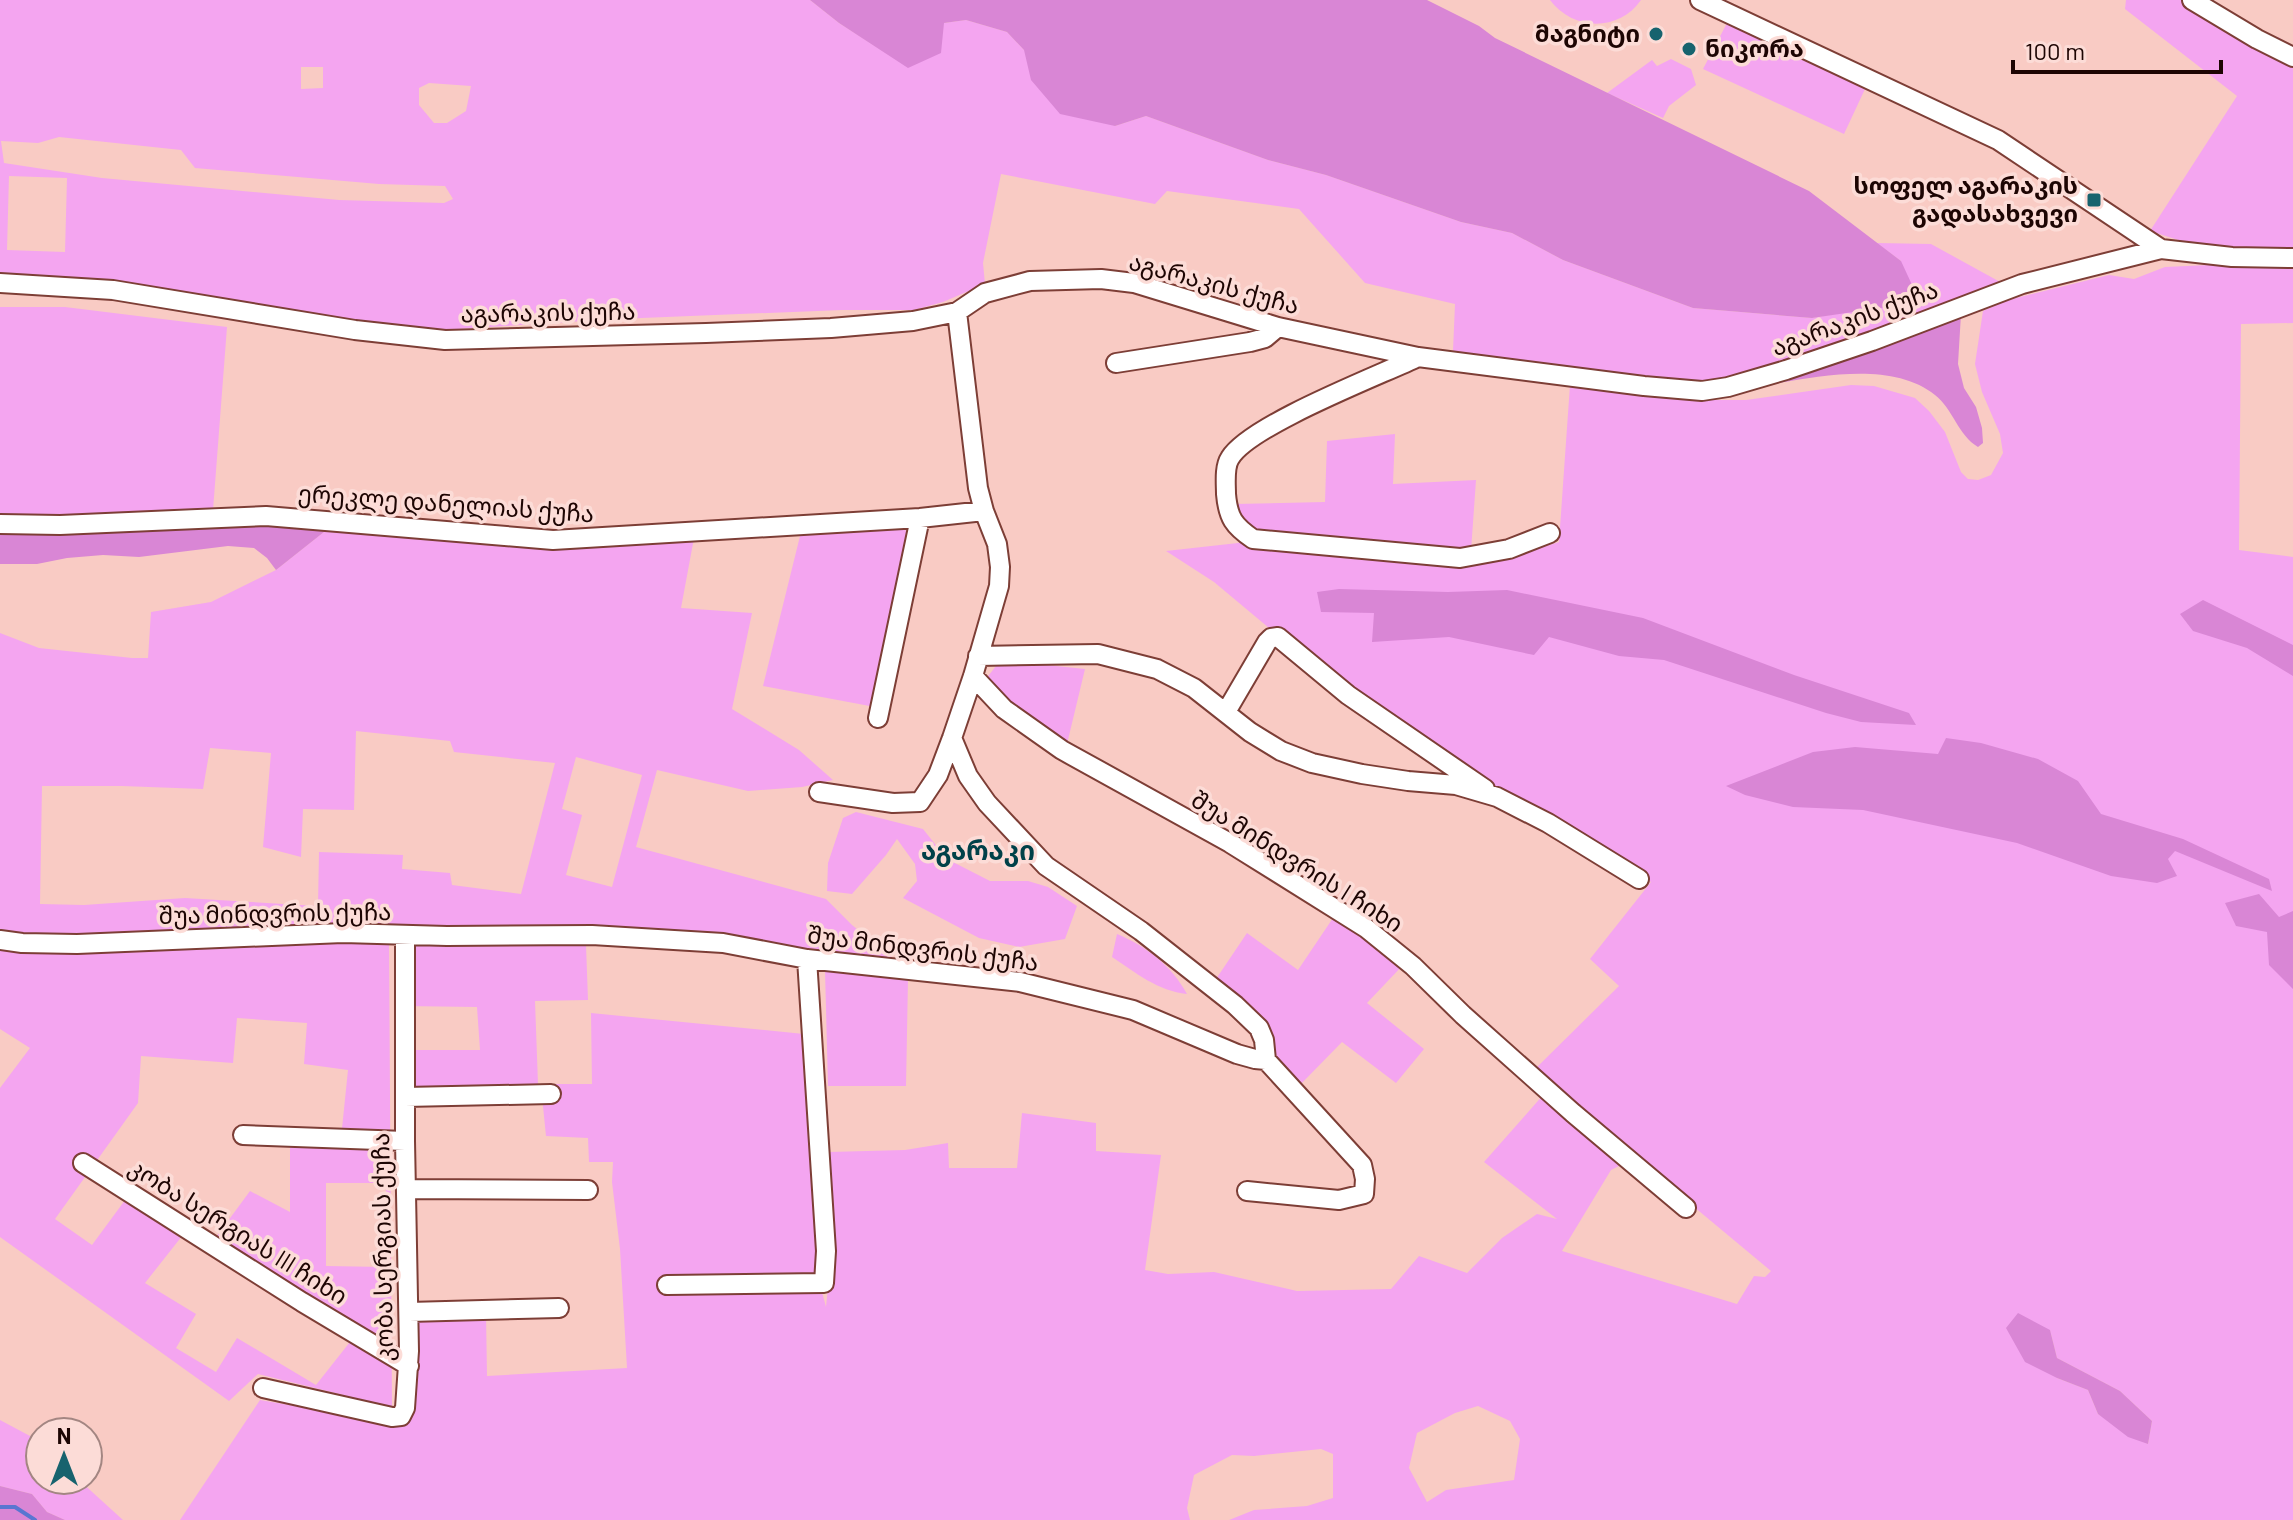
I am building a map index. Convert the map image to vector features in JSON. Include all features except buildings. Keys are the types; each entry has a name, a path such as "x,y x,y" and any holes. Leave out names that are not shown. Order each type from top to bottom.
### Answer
{"street":[{"path":"1700,0 1998,140 2161,249 2232,257 2293,258"},
{"path":"2192,0 2293,57"},
{"name":"აგარაკის ქუჩა","path":"0,283 113,290 355,330 445,340 831,328 913,321 957,312 985,293 1030,281 1101,279 1134,283 1278,327 1418,357 1702,391 1728,387 1872,341 2022,284 2161,249"},
{"path":"819,792 893,803 920,802 938,775 952,738 999,586 997,544 978,488 957,312"},
{"path":"1116,363 1250,342 1265,338 1278,327"},
{"path":"1418,357 1289,416 1246,442 1229,458 1226,468 1226,497 1234,525 1253,539 1460,558 1509,549 1550,533"},
{"name":"ერეკლე დანელიას ქუჩა","path":"0,524 60,525 266,516 553,540 920,518 984,511"},
{"path":"878,718 920,518"},
{"path":"1226,712 1267,642 1278,637 1348,695 1497,797 1548,823 1639,879"},
{"path":"978,656 1098,654 1157,669 1194,688 1250,732 1281,751 1312,763 1377,777 1456,785 1497,797"},
{"name":"შუა მინდვრის I ჩიხი","path":"973,676 1004,709 1062,750 1230,843 1366,928 1413,966 1573,1113 1686,1208"},
{"path":"952,738 968,776 987,803 1046,866 1141,931 1235,1005 1259,1028 1266,1060 1362,1165 1365,1179 1364,1194 1339,1200 1247,1191"},
{"name":"შუა მინდვრის ქუჩა","path":"0,940 77,944 343,933 405,936 592,935 723,943 807,959 1020,982 1133,1010 1237,1054 1266,1060"},
{"name":"კობა სერგიას ქუჩა","path":"263,1388 392,1417 401,1416 405,1408 409,1312 405,936"},
{"path":"667,1285 824,1283 826,1251 807,959"},
{"path":"405,1097 551,1094"},
{"path":"243,1135 405,1141"},
{"name":"კობა სერგიას III ჩიხი","path":"83,1163 409,1366"},
{"path":"407,1189 588,1190"},
{"path":"409,1312 559,1308"}],"shaded area":[{"path":"0,0 810,0 839,23 908,67 944,23 966,20 1007,32 1024,50 1115,126 1146,116 1268,160 1326,175 1461,222 1512,233 1563,260 1693,308 1812,318 1858,310 1901,261 1877,243 1931,244 2002,283 1916,318 1736,380 1703,384 1453,351 1455,304 1365,283 1299,209 1167,191 1155,204 1001,174 983,263 985,284 943,302 914,310 617,319 442,330 364,325 82,278 0,276","holes":["301,67 323,67 323,88 301,89","429,83 471,86 466,111 447,123 434,123 419,105 419,88","59,137 181,150 195,168 379,184 445,186 453,199 444,203 339,200 102,178 4,163 1,141 38,143","9,176 67,178 65,252 7,250"]},
{"path":"810,0 1427,0 1479,26 1495,38 1809,191 1901,261 1913,287 1915,303 1812,318 1693,308 1563,260 1512,233 1461,222 1326,175 1268,160 1146,116 1115,126 1060,114 1031,80 1024,50 1007,32 966,20 944,23 941,53 908,68"},
{"path":"1550,0 1641,0 1621,18 1596,24 1571,18"},
{"path":"2126,0 2192,0 2257,39 2278,37 2293,47 2293,258 2232,257 2150,231 2237,96 2125,9"},
{"path":"1727,23 1865,89 1844,134 1703,69"},
{"path":"1671,59 1691,69 1696,85 1669,106 1663,118 1607,93 1652,60 1657,66"},
{"path":"2231,264 2293,266 2293,323 2241,324 2239,550 2293,557 2293,1520 1229,1520 1254,1510 1307,1506 1333,1498 1333,1454 1321,1449 1254,1456 1232,1455 1194,1475 1187,1508 1190,1520 180,1520 260,1400 406,1425 404,1316 486,1314 487,1376 627,1368 613,1162 589,1162 588,1138 546,1136 542,1096 399,1097 400,1050 480,1050 477,1007 402,1006 404,942 586,945 588,1000 535,1001 538,1084 592,1084 591,1013 804,1034 821,1288 826,1307 832,1249 829,1152 905,1150 948,1143 949,1168 1017,1168 1022,1113 1096,1123 1096,1151 1161,1155 1145,1270 1168,1274 1214,1272 1297,1291 1391,1289 1419,1256 1467,1273 1502,1238 1537,1214 1557,1219 1484,1162 1544,1094 1625,1163 1611,1170 1562,1251 1737,1304 1754,1276 1765,1277 1771,1271 1532,1072 1619,986 1590,959 1651,882 1498,794 1275,633 1214,582 1166,551 1256,541 1240,522 1234,504 1325,502 1327,441 1395,434 1393,484 1476,480 1470,565 1559,542 1570,385 1691,400 1746,400 1851,385 1874,386 1915,398 1945,432 1961,472 1968,479 1978,480 1991,475 2003,453 2000,434 1982,392 1975,364 1983,311 2008,300 2109,275 2134,279 2165,267","holes":["2050,1330 2057,1358 2120,1391 2152,1421 2148,1444 2098,1414 2088,1390 2057,1378","1478,1406 1510,1421 1520,1439 1514,1480 1446,1490 1427,1502 1409,1468 1417,1433 1455,1413"]},
{"path":"0,307 65,307 227,327 213,510 50,519 0,517"},
{"path":"1961,314 1958,364 1964,388 1976,407 1982,428 1983,443 1978,447 1965,436 1935,395 1917,384 1896,377 1850,374 1760,386"},
{"path":"234,522 329,528 276,570 254,548 228,546 139,557 103,555 37,564 0,564 0,529"},
{"path":"329,528 694,538 681,608 752,613 732,709 799,750 833,780 802,787 748,791 657,770 636,847 826,899 852,925 898,962 722,936 80,936 26,935 0,930 0,633 39,648 148,658 151,612 211,602 276,570","holes":["356,731 450,741 454,752 555,763 521,894 452,885 450,873 402,869 403,855 319,852 318,906 185,898 84,905 40,904 42,786 203,789 210,748 271,753 263,847 301,857 303,809 354,810","576,757 642,775 612,887 566,875 582,815 562,809"]},
{"path":"905,528 910,548 875,707 763,686 801,532"},
{"path":"1339,589 1507,590 1643,618 1794,675 1909,713 1916,725 1861,722 1664,660 1619,656 1549,637 1534,655 1449,637 1372,642 1374,613 1321,612 1317,592"},
{"path":"2203,600 2293,645 2293,676 2247,648 2193,631 2180,614"},
{"path":"1018,662 1085,669 1067,744 1015,714 985,680 996,666"},
{"path":"1946,738 1981,743 2038,759 2078,781 2101,814 2183,839 2269,879 2272,891 2175,851 2168,859 2177,876 2157,883 2111,876 2017,843 1863,810 1793,807 1745,795 1726,786 1813,752 1855,747 1938,754"},
{"path":"856,812 923,829 947,859 990,881 1028,881 1048,887 1077,906 1065,939 1019,947 979,938 903,898 917,881 915,864 897,839 852,894 827,891 828,863 843,818"},
{"path":"2259,894 2279,917 2293,911 2293,989 2269,965 2267,932 2236,926 2225,903"},
{"path":"1333,918 1404,964 1367,1003 1424,1049 1396,1083 1342,1042 1298,1087 1277,1058 1273,1041 1262,1024 1216,979 1247,933 1298,970"},
{"path":"1117,934 1157,958 1174,974 1187,994 1157,985 1112,957"},
{"path":"340,939 389,941 392,1407 258,1374 229,1401 0,1237 0,1088 30,1048 0,1029 0,946 24,953","holes":["237,1018 307,1023 304,1064 348,1070 340,1148 290,1147 290,1212 250,1191 214,1240 361,1328 316,1385 237,1338 216,1372 176,1348 196,1314 145,1283 186,1231 131,1192 92,1245 55,1219 138,1103 141,1056 233,1063","326,1183 386,1183 385,1267 326,1266"]},
{"path":"825,970 908,979 906,1086 828,1086"},
{"path":"2018,1313 2050,1330 2057,1358 2120,1391 2152,1421 2148,1444 2128,1437 2098,1414 2088,1390 2025,1362 2006,1328"},
{"path":"0,1420 24,1433 24,1492 0,1486"},
{"path":"0,1486 24,1492 24,1496 34,1496 47,1512 65,1520 0,1520"},
{"path":"34,1496 97,1496 123,1520 65,1520 47,1512"}],"waterway":[{"path":"0,1507 15,1507 35,1520"}],"place":[{"name":"მაგნიტი","path":"1656,34"},
{"name":"ნიკორა","path":"1689,49"},
{"name":"სოფელ აგარაკის გადასახვევი","path":"2094,200"}],"district":[{"name":"აგარაკი","path":"978,851"}]}
